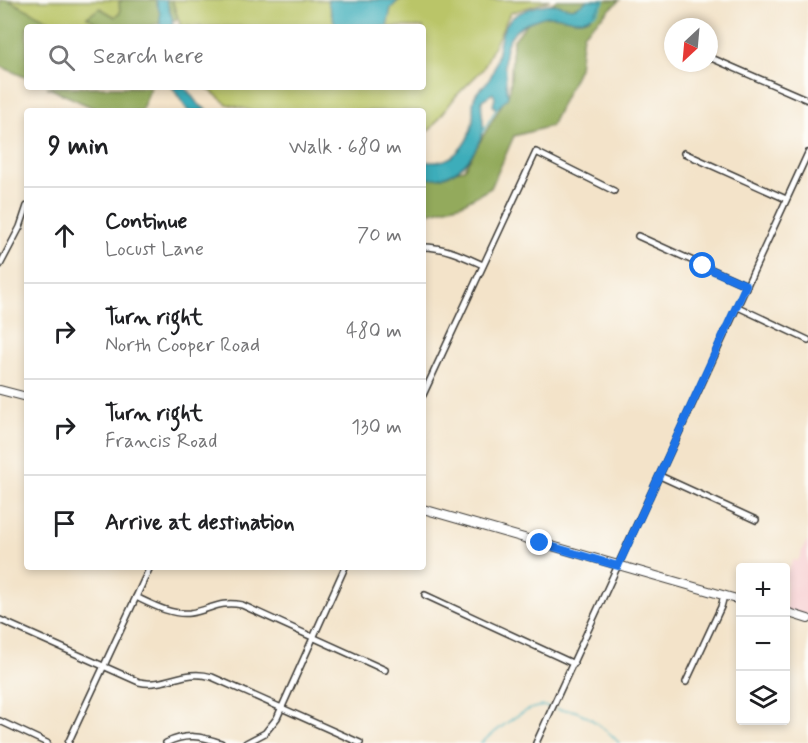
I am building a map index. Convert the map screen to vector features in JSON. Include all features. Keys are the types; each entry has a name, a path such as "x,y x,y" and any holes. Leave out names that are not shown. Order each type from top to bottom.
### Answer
{"street":[{"path":"718,61 808,100"},
{"path":"426,388 536,152 614,191"},
{"path":"684,153 786,199"},
{"path":"536,743 808,153"},
{"path":"0,266 24,215"},
{"path":"638,236 746,285"},
{"path":"426,247 451,250 483,265"},
{"path":"738,307 808,340"},
{"path":"0,390 24,396"},
{"path":"660,476 756,520"},
{"path":"426,510 736,599"},
{"path":"68,743 149,570"},
{"path":"246,743 268,730 282,708 344,570"},
{"path":"425,596 574,664"},
{"path":"686,681 724,596"},
{"path":"136,597 165,610 179,613 192,612 219,604 248,607 385,670"},
{"path":"790,613 808,619"},
{"path":"0,620 133,681 148,684 186,674 207,675 360,743"},
{"path":"0,721 47,743"},
{"path":"166,743 182,736 193,736 221,743"}],"shaded area":[{"path":"806,542 808,543 808,618 790,613 790,566 793,560 798,561"}],"green space":[{"path":"0,0 143,0 146,24 47,24 0,3"},
{"path":"8,0 56,24 24,24 24,77 0,66 0,2"},
{"path":"123,0 172,0 178,19 159,24 98,24 87,17 100,8 115,17 120,13 119,2"},
{"path":"172,0 550,0 510,13 483,69 456,96 431,129 426,132 426,108 241,108 227,104 210,90 426,90 426,24 180,24"},
{"path":"557,0 620,0 583,34 579,68 551,126 514,136 491,188 462,204 426,213 426,177 464,169 510,90 513,41 532,17"},
{"path":"54,90 150,90 142,108 93,108"}],"water":[{"path":"156,0 166,0 173,24 160,24"},
{"path":"327,0 399,0 391,8 388,24 335,24"},
{"path":"588,0 605,0 590,17 585,19 545,16 520,27 512,35 505,53 508,97 495,108 493,93 482,100 481,136 474,151 463,165 440,178 426,179 426,161 442,161 449,158 462,147 467,139 473,121 475,96 493,71 500,39 512,18 540,6 556,4 571,8"},
{"path":"174,90 187,90 204,108 186,108"}],"waterway":[{"path":"592,15 597,13 605,0"},
{"path":"505,69 505,81"},
{"path":"482,133 498,106"},
{"path":"481,743 504,725 532,708 549,707"},
{"path":"556,709 573,710 586,716 619,743"}],"route":[{"path":"540,543 618,566 746,285 703,266"}]}
